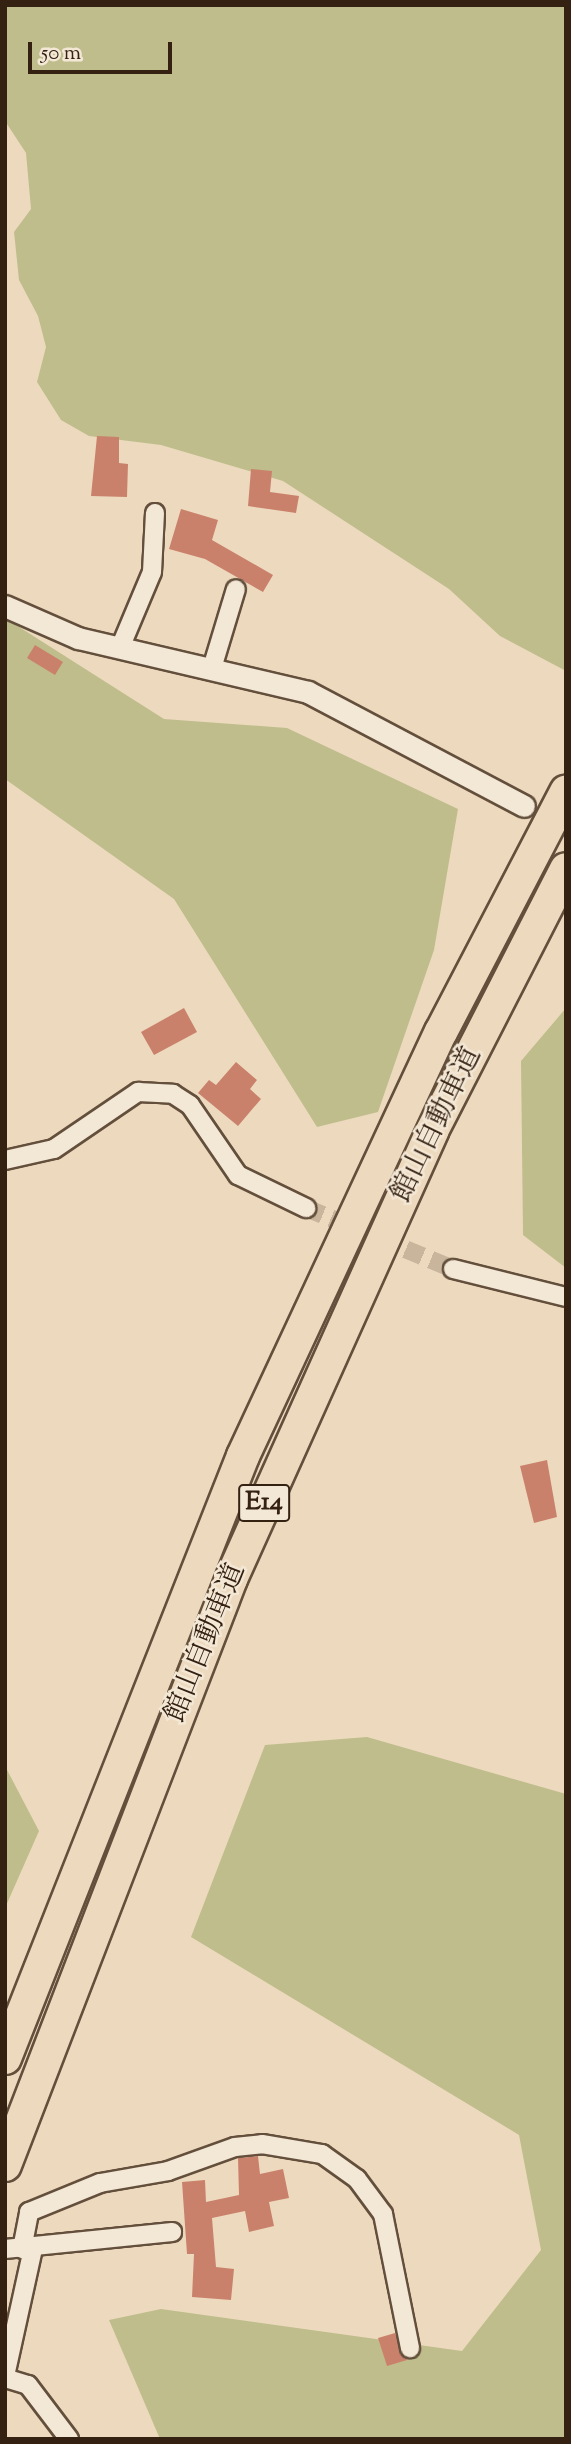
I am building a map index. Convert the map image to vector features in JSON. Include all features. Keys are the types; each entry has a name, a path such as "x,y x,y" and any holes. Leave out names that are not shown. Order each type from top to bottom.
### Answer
{"highway":[{"name":"館山自動車道","path":"5,2058 243,1456 440,1032 566,792"},
{"name":"館山自動車道","path":"7,2161 231,1579 420,1156 566,869"}],"street":[{"path":"120,648 152,572 155,513"},
{"path":"213,665 236,589"},
{"path":"5,606 120,648 213,665 308,692 524,806"},
{"path":"5,1160 54,1149 138,1092 173,1094 190,1105 238,1175 306,1208"},
{"path":"453,1269 566,1297"},
{"path":"69,2439 39,2395 5,2377 20,2249 29,2212 100,2183 168,2171 235,2147 322,2154 357,2179 383,2214 410,2348"},
{"path":"20,2249 172,2232"}],"shaded area":[{"path":"5,5 566,5 566,671 500,636 449,589 283,481 161,445 89,436 61,420 37,382 46,347 38,316 19,280 14,232 31,209 26,153 5,121"},
{"path":"5,618 164,719 287,728 458,809 434,950 378,1112 317,1127 174,899 5,779"},
{"path":"566,1008 566,1268 523,1235 521,1061"},
{"path":"367,1737 566,1794 566,2439 160,2439 109,2320 161,2309 462,2351 541,2250 519,2135 191,1937 265,1745"},
{"path":"5,1766 39,1831 5,1908"}],"building":[{"path":"97,436 119,437 119,463 128,464 127,497 91,496"},
{"path":"251,469 272,471 270,492 299,496 296,513 248,506"},
{"path":"181,509 218,520 212,540 273,575 263,592 205,559 169,549"},
{"path":"35,645 63,662 55,675 27,658"},
{"path":"184,1008 197,1032 154,1055 141,1032"},
{"path":"236,1062 257,1080 250,1089 261,1099 238,1126 198,1093 209,1080 216,1085"},
{"path":"547,1460 557,1517 534,1523 520,1466"},
{"path":"258,2156 260,2174 283,2169 289,2198 269,2202 274,2226 249,2232 245,2211 212,2218 216,2267 234,2269 231,2300 192,2297 194,2254 187,2254 182,2182 205,2180 206,2202 239,2195 238,2158"},
{"path":"395,2333 407,2360 387,2366 378,2338"}],"tunnel":[{"path":"306,1208 453,1269"}]}
